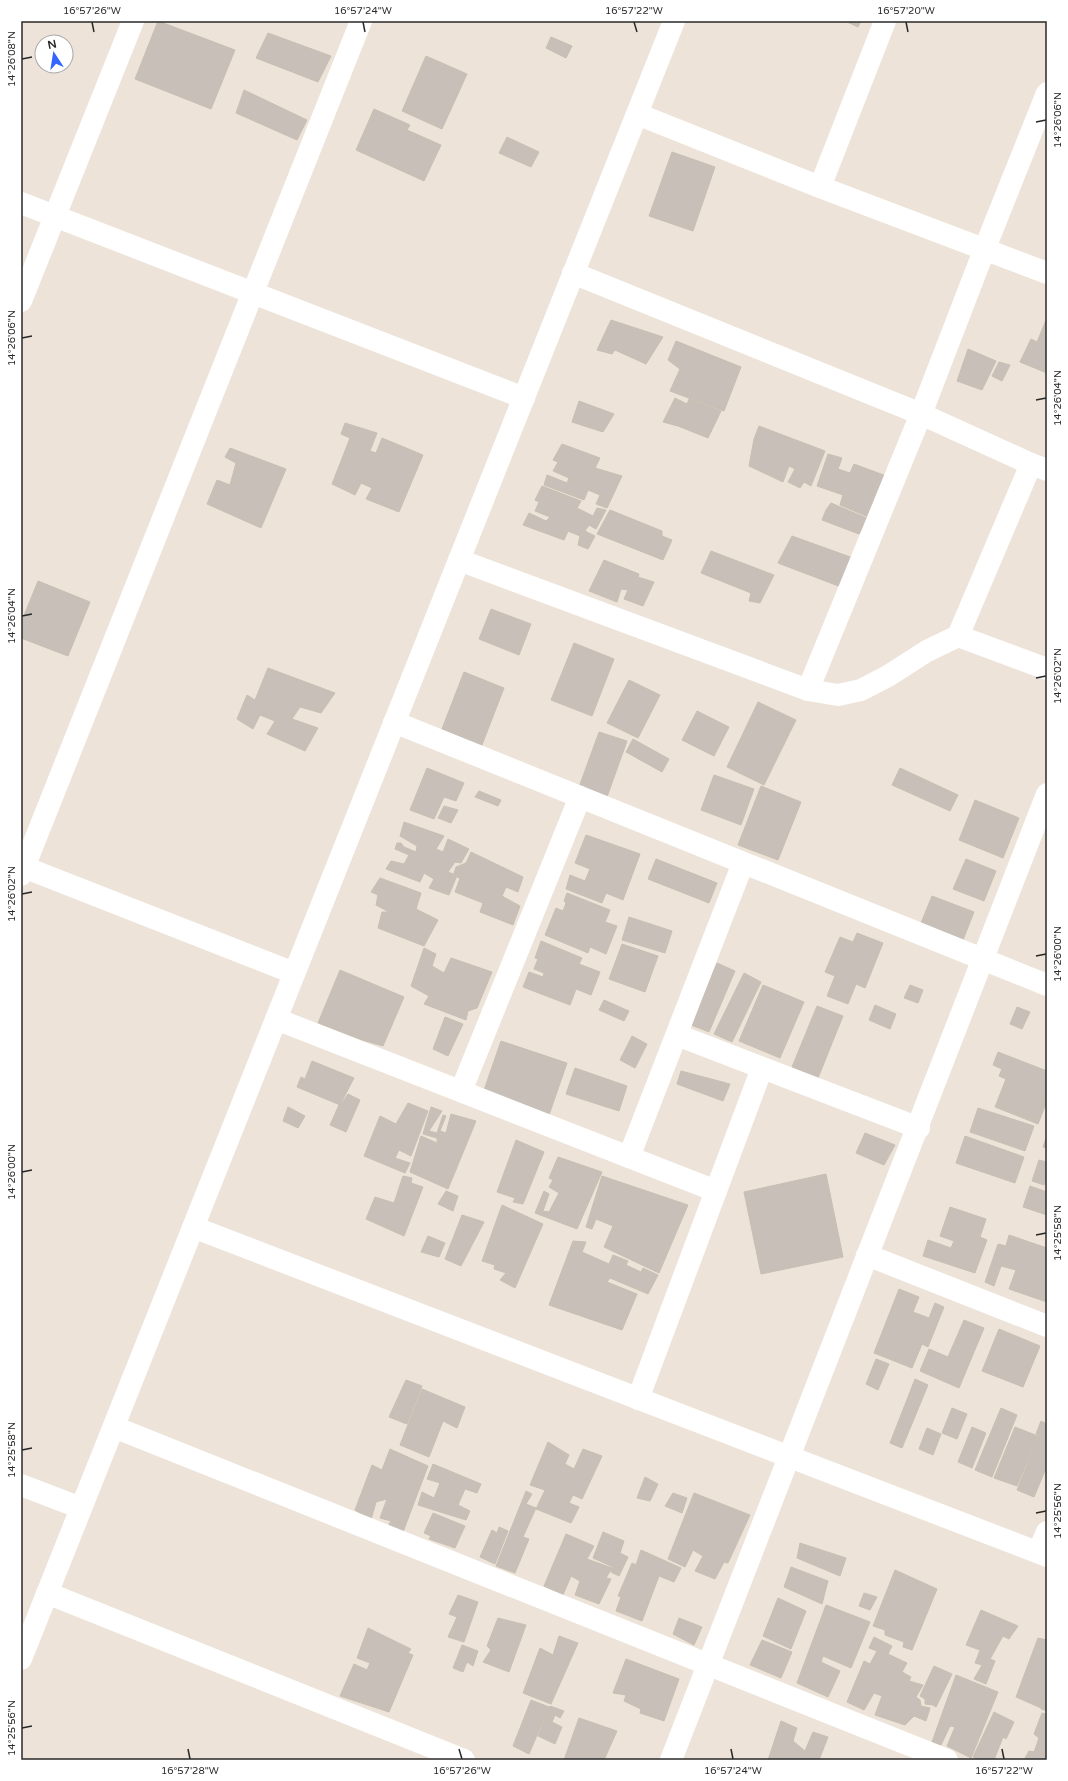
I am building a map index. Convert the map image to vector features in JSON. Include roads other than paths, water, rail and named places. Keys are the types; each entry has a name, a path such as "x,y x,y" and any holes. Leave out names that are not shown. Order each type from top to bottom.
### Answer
{"street":[{"path":"21,301 133,21"},
{"path":"294,973 22,870 361,21"},
{"path":"21,1659 674,21"},
{"path":"820,187 886,21"},
{"path":"808,690 921,414 985,248 1047,95"},
{"path":"637,114 820,187 985,248 1047,273"},
{"path":"21,203 524,398"},
{"path":"459,560 808,690 838,695 861,690 888,676 927,651 958,636 1039,467 921,414 573,274"},
{"path":"958,636 1047,669"},
{"path":"394,722 1047,985"},
{"path":"671,1760 867,1255 919,1128 1047,794"},
{"path":"461,1091 580,797"},
{"path":"629,1157 743,863"},
{"path":"276,1019 716,1191"},
{"path":"676,1035 919,1128"},
{"path":"638,1399 762,1068"},
{"path":"193,1228 1043,1554 1047,1532"},
{"path":"867,1255 1047,1326"},
{"path":"114,1427 947,1760"},
{"path":"21,1485 81,1508"},
{"path":"47,1593 464,1760"}]}
